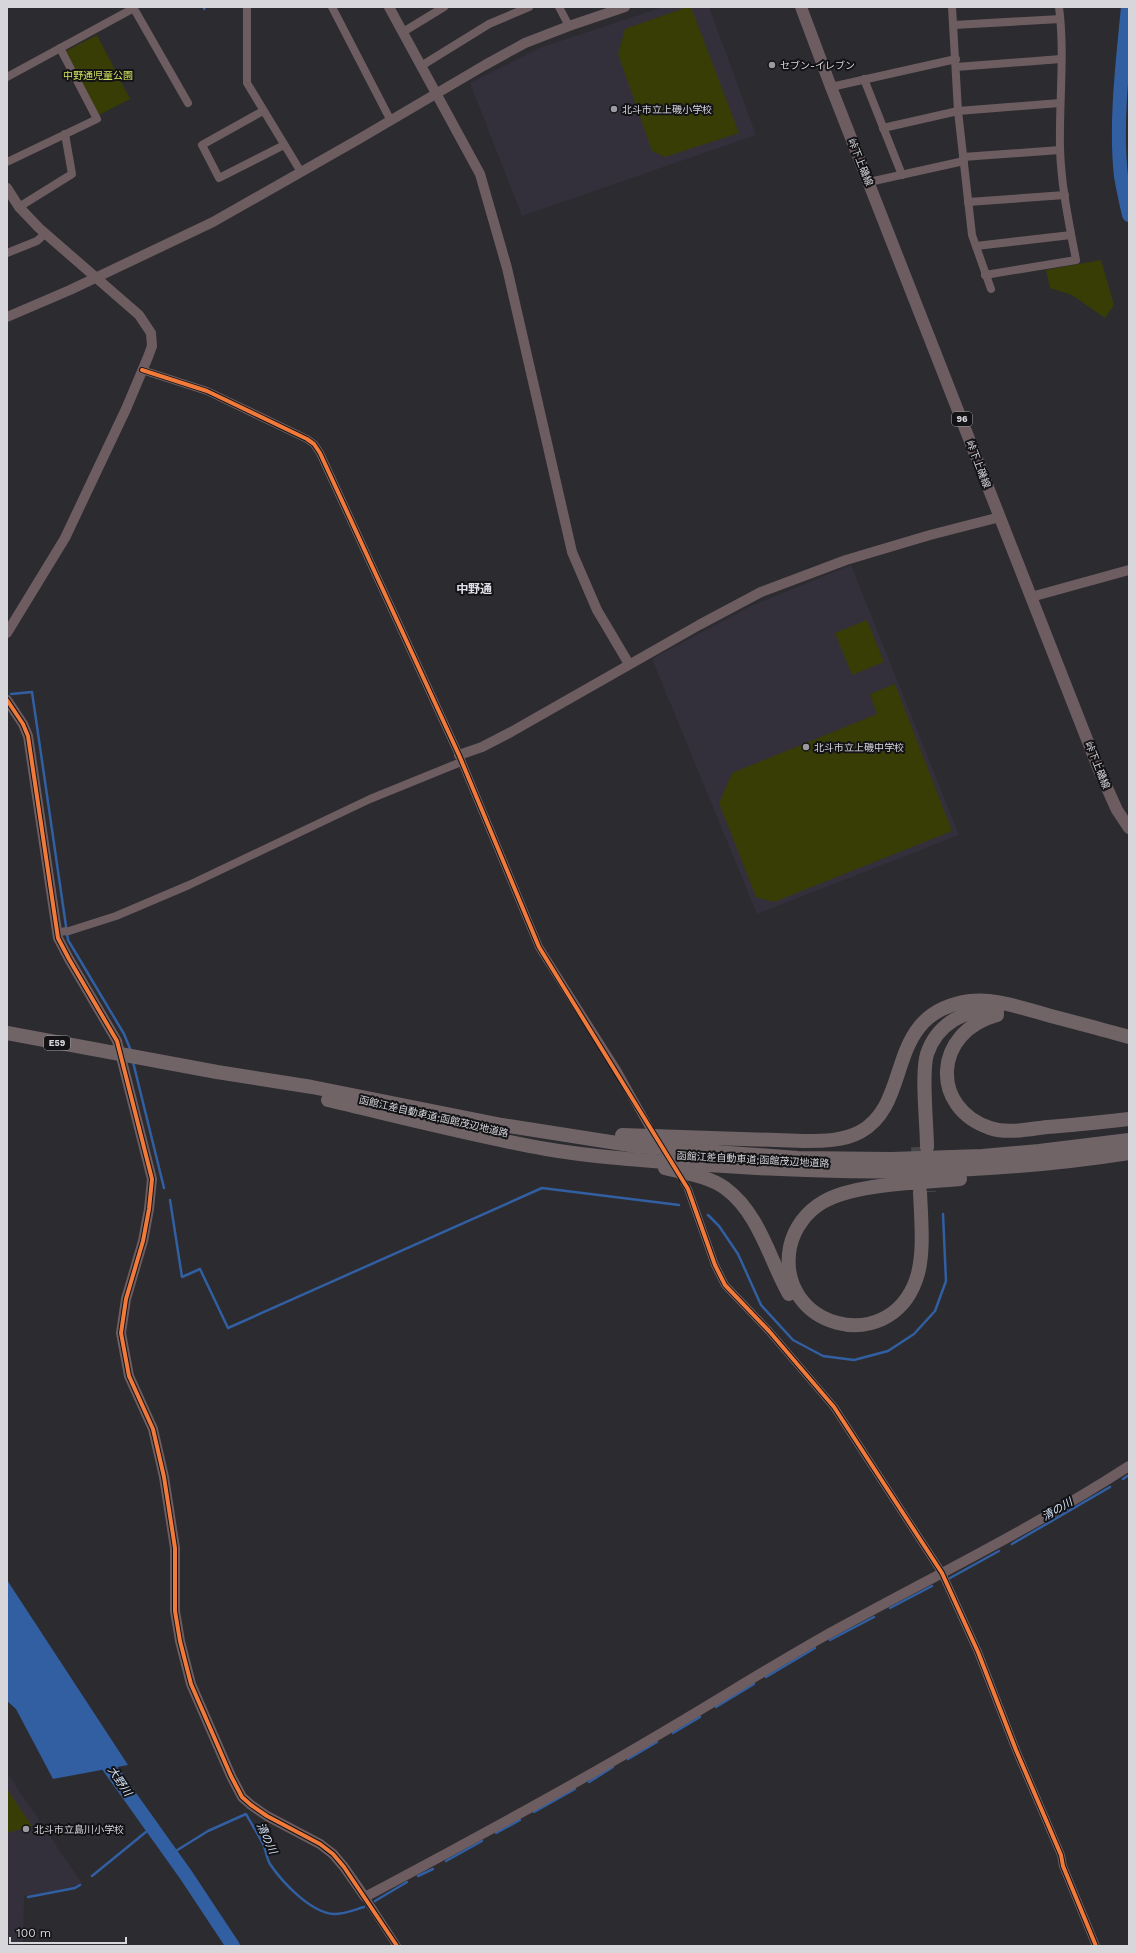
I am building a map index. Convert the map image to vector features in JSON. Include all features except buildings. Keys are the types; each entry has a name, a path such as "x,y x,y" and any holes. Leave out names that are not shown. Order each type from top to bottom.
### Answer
{"highway":[{"path":"972,1001 947,1013 933,1026 920,1047 916,1070 923,1147 927,1055 936,1037 947,1024 968,1012 987,1010 1007,1012 1129,1045"},
{"path":"502,1125 638,1136 830,1141 861,1132 878,1117 892,1092 904,1052 923,1023 949,1006 972,1001 994,1002 1015,1006 1129,1037"},
{"path":"1007,1012 983,1018 968,1028 958,1038 951,1051 947,1063 950,1087 956,1101 963,1111 977,1122 992,1129 1015,1130 1129,1119"},
{"name":"函館江差自動車道;函館茂辺地道路","path":"7,1033 137,1058 312,1087 502,1125 636,1146 798,1158 891,1159 982,1156 1129,1140"},
{"name":"函館江差自動車道;函館茂辺地道路","path":"217,1072 421,1122 539,1147 634,1159 797,1171 891,1172 983,1169 1129,1153"},
{"path":"634,1159 704,1178 725,1188 752,1216 793,1302 807,1317 824,1328 843,1334 862,1334 885,1328 901,1318 914,1304 921,1289 927,1266 925,1192 916,1279 908,1296 899,1308 881,1321 861,1326 841,1325 824,1318 809,1308 800,1298 790,1276 788,1256 792,1239 799,1224 810,1211 823,1202 860,1188 979,1177 1108,1156"}],"main road":[{"name":"峠下上磯線","path":"801,7 831,87 1104,780 1117,810 1129,828"}],"street":[{"path":"7,77 134,7 188,103"},
{"path":"247,7 247,83 301,172"},
{"path":"332,7 391,120"},
{"path":"389,7 480,174 507,268 572,552 597,610 629,664"},
{"path":"403,32 444,7"},
{"path":"421,66 489,24 529,7"},
{"path":"559,7 569,26"},
{"path":"7,317 95,278 213,222 506,53 569,26 626,7"},
{"path":"952,7 958,111 972,235 991,289"},
{"path":"985,275 1076,260 1064,195 1060,150 1061,59 1060,18 1058,7"},
{"path":"954,25 1060,18"},
{"path":"7,162 98,119 60,48"},
{"path":"831,87 864,79 956,63 1061,59"},
{"path":"864,79 902,175"},
{"path":"883,128 958,111 1060,103"},
{"path":"263,111 202,145 219,178 284,145"},
{"path":"19,207 72,174 65,134"},
{"path":"869,182 964,159 1060,150"},
{"path":"7,190 19,207 46,234 139,315 148,326 151,333 152,346 126,409 65,538 7,633"},
{"path":"968,202 1064,195"},
{"path":"7,253 36,241 46,234"},
{"path":"976,246 1071,236"},
{"path":"142,370 207,391 314,444 320,453 460,758 539,947 617,1070 649,1127"},
{"path":"63,932 116,916 182,888 460,758 511,732 732,607 774,587 846,560 930,535 1000,517"},
{"path":"1031,597 1129,570"},
{"path":"7,700 23,724 28,736 63,932 63,948 117,1041 152,1178 150,1209 143,1241 126,1299 121,1333 129,1376 153,1429 164,1477 175,1548 175,1611 180,1641 192,1684 231,1776 242,1797 267,1816 320,1844 333,1854 365,1897 397,1946"},
{"path":"688,1189 715,1265 725,1285 789,1353 834,1407 942,1573 978,1652 1016,1750 1061,1855 1063,1866 1096,1946"},
{"path":"365,1897 495,1828 658,1735 820,1639 1064,1507 1129,1466"}],"shaded area":[{"name":"北斗市立上磯小学校","path":"663,7 709,7 756,135 522,216 470,83 539,48"},
{"name":"北斗市立上磯中学校","path":"851,565 959,835 757,914 652,659 751,606"},
{"name":"北斗市立島川小学校","path":"7,1773 83,1885 24,1896 23,1943 25,1946 7,1946"}],"green space":[{"path":"687,7 691,7 739,133 665,157 652,151 618,54 625,29"},
{"name":"中野通児童公園","path":"97,35 130,99 99,115 66,51"},
{"path":"1101,260 1114,305 1105,318 1072,295 1050,288 1046,270"},
{"path":"867,620 884,662 852,675 835,633"},
{"path":"895,684 952,831 774,902 756,897 719,803 732,773 877,714 870,694"},
{"path":"7,1789 32,1826 7,1833"}],"water":[{"path":"7,1580 128,1765 53,1779 16,1709 7,1701"}],"waterway":[{"path":"1128,7 1120,92 1119,156 1121,176 1129,215"},
{"path":"11,694 32,692 68,940 124,1034 131,1051"},
{"path":"133,1062 164,1188"},
{"path":"170,1200 182,1277 200,1269 228,1328 542,1188 679,1205"},
{"path":"708,1215 719,1226 738,1254 761,1305 793,1340 823,1356 854,1360 888,1351 914,1334 935,1311 946,1281 943,1214"},
{"name":"清の川","path":"1123,1479 1129,1475"},
{"name":"清の川","path":"1012,1544 1110,1487"},
{"name":"清の川","path":"950,1578 999,1551"},
{"name":"清の川","path":"890,1608 932,1586"},
{"name":"清の川","path":"830,1640 874,1617"},
{"name":"清の川","path":"766,1677 815,1648"},
{"name":"清の川","path":"716,1707 754,1684"},
{"name":"清の川","path":"673,1733 700,1717"},
{"name":"清の川","path":"628,1759 657,1742"},
{"name":"大野川","path":"99,1753 186,1875 233,1946"},
{"name":"清の川","path":"589,1782 613,1767"},
{"name":"清の川","path":"534,1812 575,1789"},
{"name":"清の川","path":"171,1854 208,1831 246,1814 264,1846 270,1864 289,1887 298,1895 316,1908 334,1914 346,1913 364,1907"},
{"name":"清の川","path":"496,1833 520,1820"},
{"path":"92,1876 152,1827"},
{"name":"清の川","path":"446,1861 482,1841"},
{"name":"清の川","path":"418,1876 433,1869"},
{"name":"清の川","path":"375,1901 407,1882"},
{"path":"28,1897 75,1888 80,1885"}],"tunnel":[{"path":"918,1147 919,1170"},
{"path":"928,1170 929,1192"},
{"path":"677,1171 688,1189"}],"cycle path":[{"path":"142,370 207,391 307,439 314,444 320,453 459,755 539,947 688,1189 715,1265 725,1285 769,1331 834,1407 942,1573 978,1652 1016,1750 1061,1855 1063,1866 1096,1946"},
{"path":"7,700 23,724 28,736 58,938 117,1041 152,1179 149,1209 143,1241 126,1299 121,1333 129,1376 153,1429 164,1477 175,1548 175,1611 180,1641 191,1684 231,1776 242,1797 267,1816 320,1844 333,1854 344,1867 397,1946"}],"place":[{"name":"セブン-イレブン","path":"772,65"},
{"name":"北斗市立上磯小学校","path":"614,109"},
{"name":"北斗市立上磯中学校","path":"806,747"},
{"name":"北斗市立島川小学校","path":"26,1829"}],"district":[{"name":"中野通","path":"474,589"}]}
